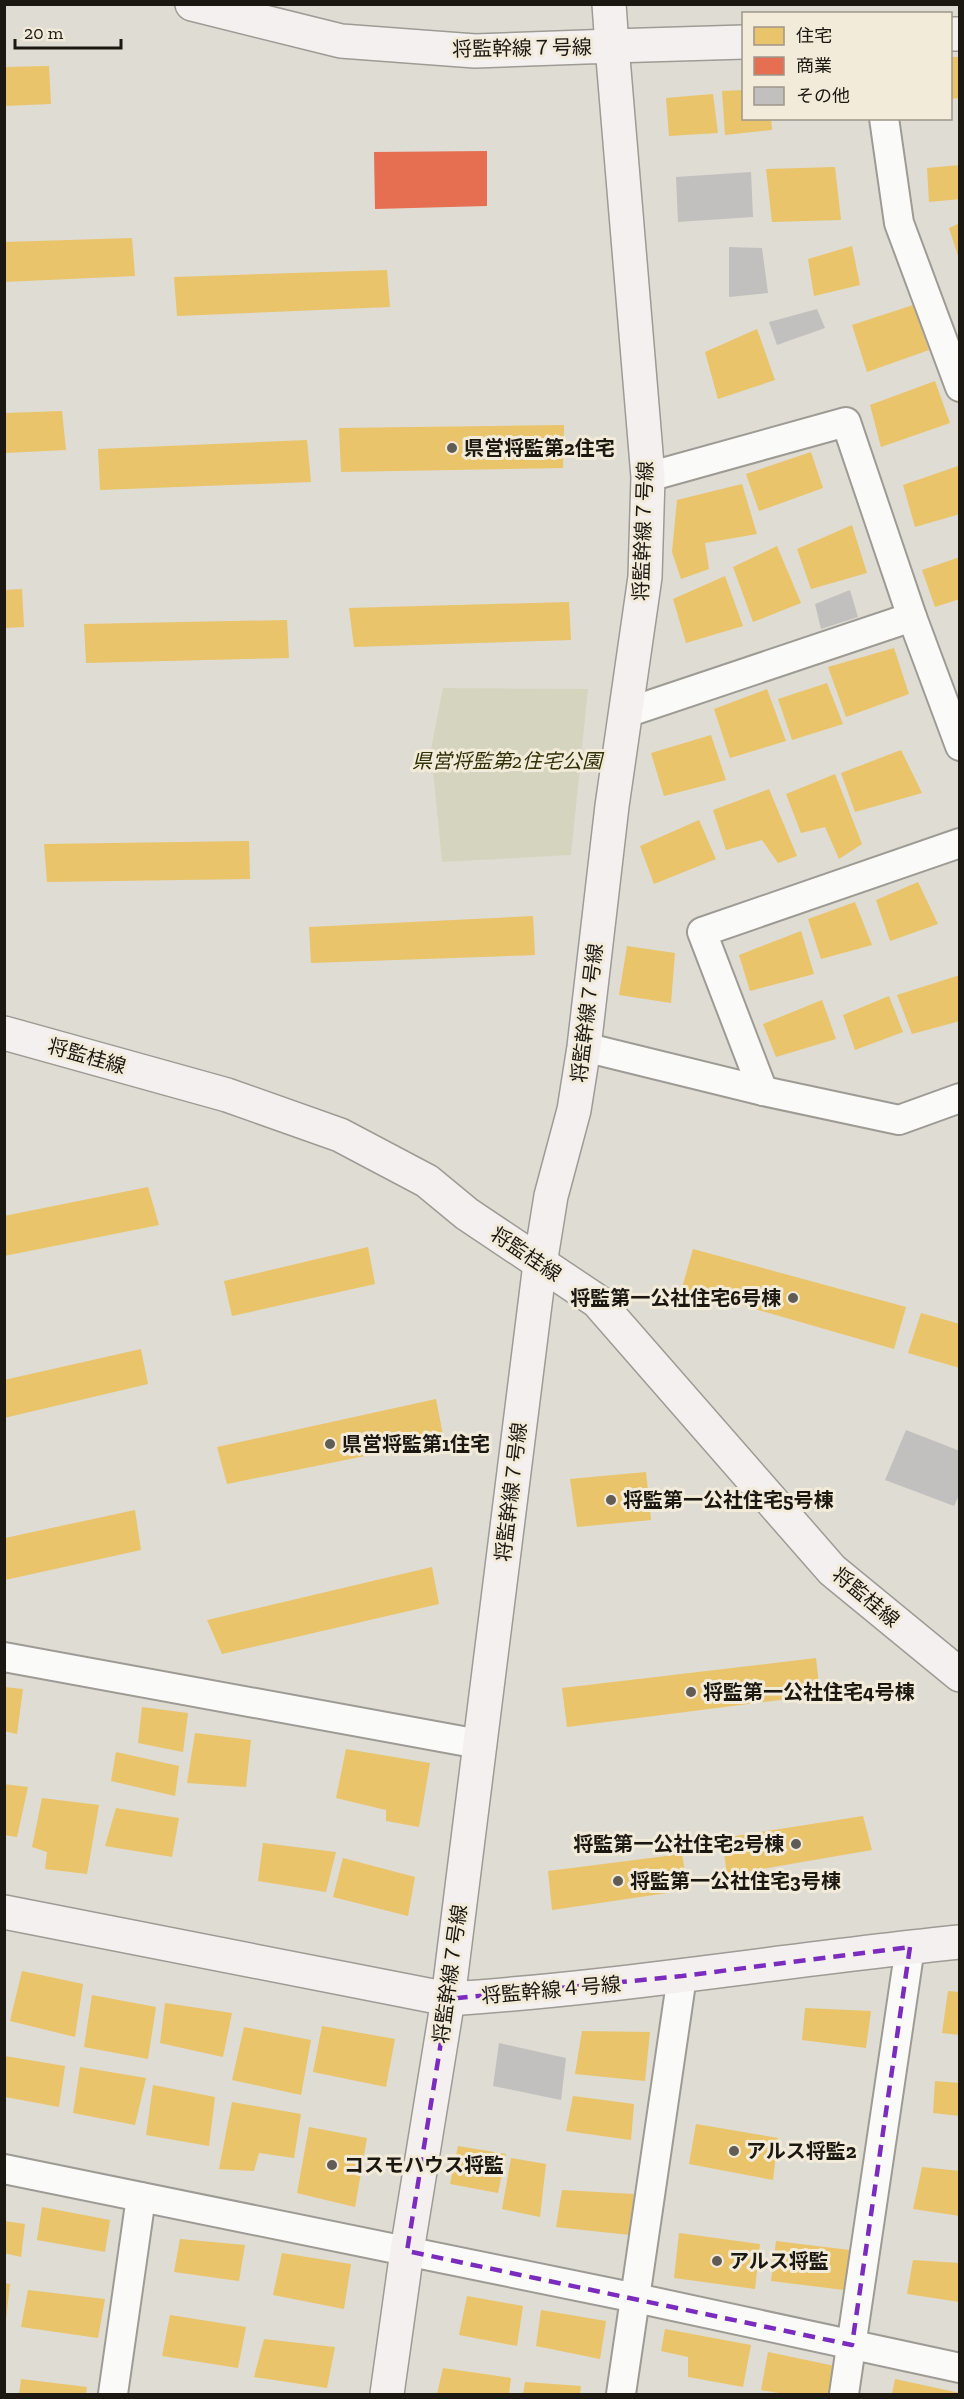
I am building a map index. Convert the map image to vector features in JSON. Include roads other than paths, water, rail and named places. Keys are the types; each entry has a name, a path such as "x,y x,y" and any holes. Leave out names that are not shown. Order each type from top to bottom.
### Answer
{"street":[{"name":"将監幹線７号線","path":"192,4 341,41 475,51 612,46 648,477 645,577 612,806 584,1047 574,1110 551,1196 540,1264 478,1744 448,1999 407,2251 387,2394"},
{"path":"609,4 612,46 742,42"},
{"path":"884,120 899,223 960,387"},
{"path":"648,477 846,422 912,617 960,746"},
{"path":"626,713 912,617"},
{"path":"763,1091 702,932 960,843"},
{"name":"将監桂線","path":"4,1033 227,1095 340,1135 427,1181 467,1214 597,1301 832,1570 960,1675"},
{"path":"584,1047 763,1091 899,1120 960,1098"},
{"path":"4,1657 478,1744"},
{"name":"将監幹線４号線","path":"4,1912 448,1999 521,1994 960,1942"},
{"path":"844,2394 910,1947"},
{"path":"621,2394 682,1976"},
{"path":"4,2169 636,2298 960,2368"},
{"path":"113,2394 141,2197"}],"place":[{"name":"県営将監第2住宅","path":"452,448"},
{"name":"将監第一公社住宅6号棟","path":"793,1298"},
{"name":"県営将監第1住宅","path":"330,1444"},
{"name":"将監第一公社住宅5号棟","path":"611,1500"},
{"name":"将監第一公社住宅4号棟","path":"691,1692"},
{"name":"将監第一公社住宅2号棟","path":"796,1844"},
{"name":"将監第一公社住宅3号棟","path":"618,1881"},
{"name":"アルス将監2","path":"734,2151"},
{"name":"コスモハウス将監","path":"332,2165"},
{"name":"アルス将監","path":"717,2261"}],"park label":[{"name":"県営将監第2住宅公園","path":"507,761"}]}
